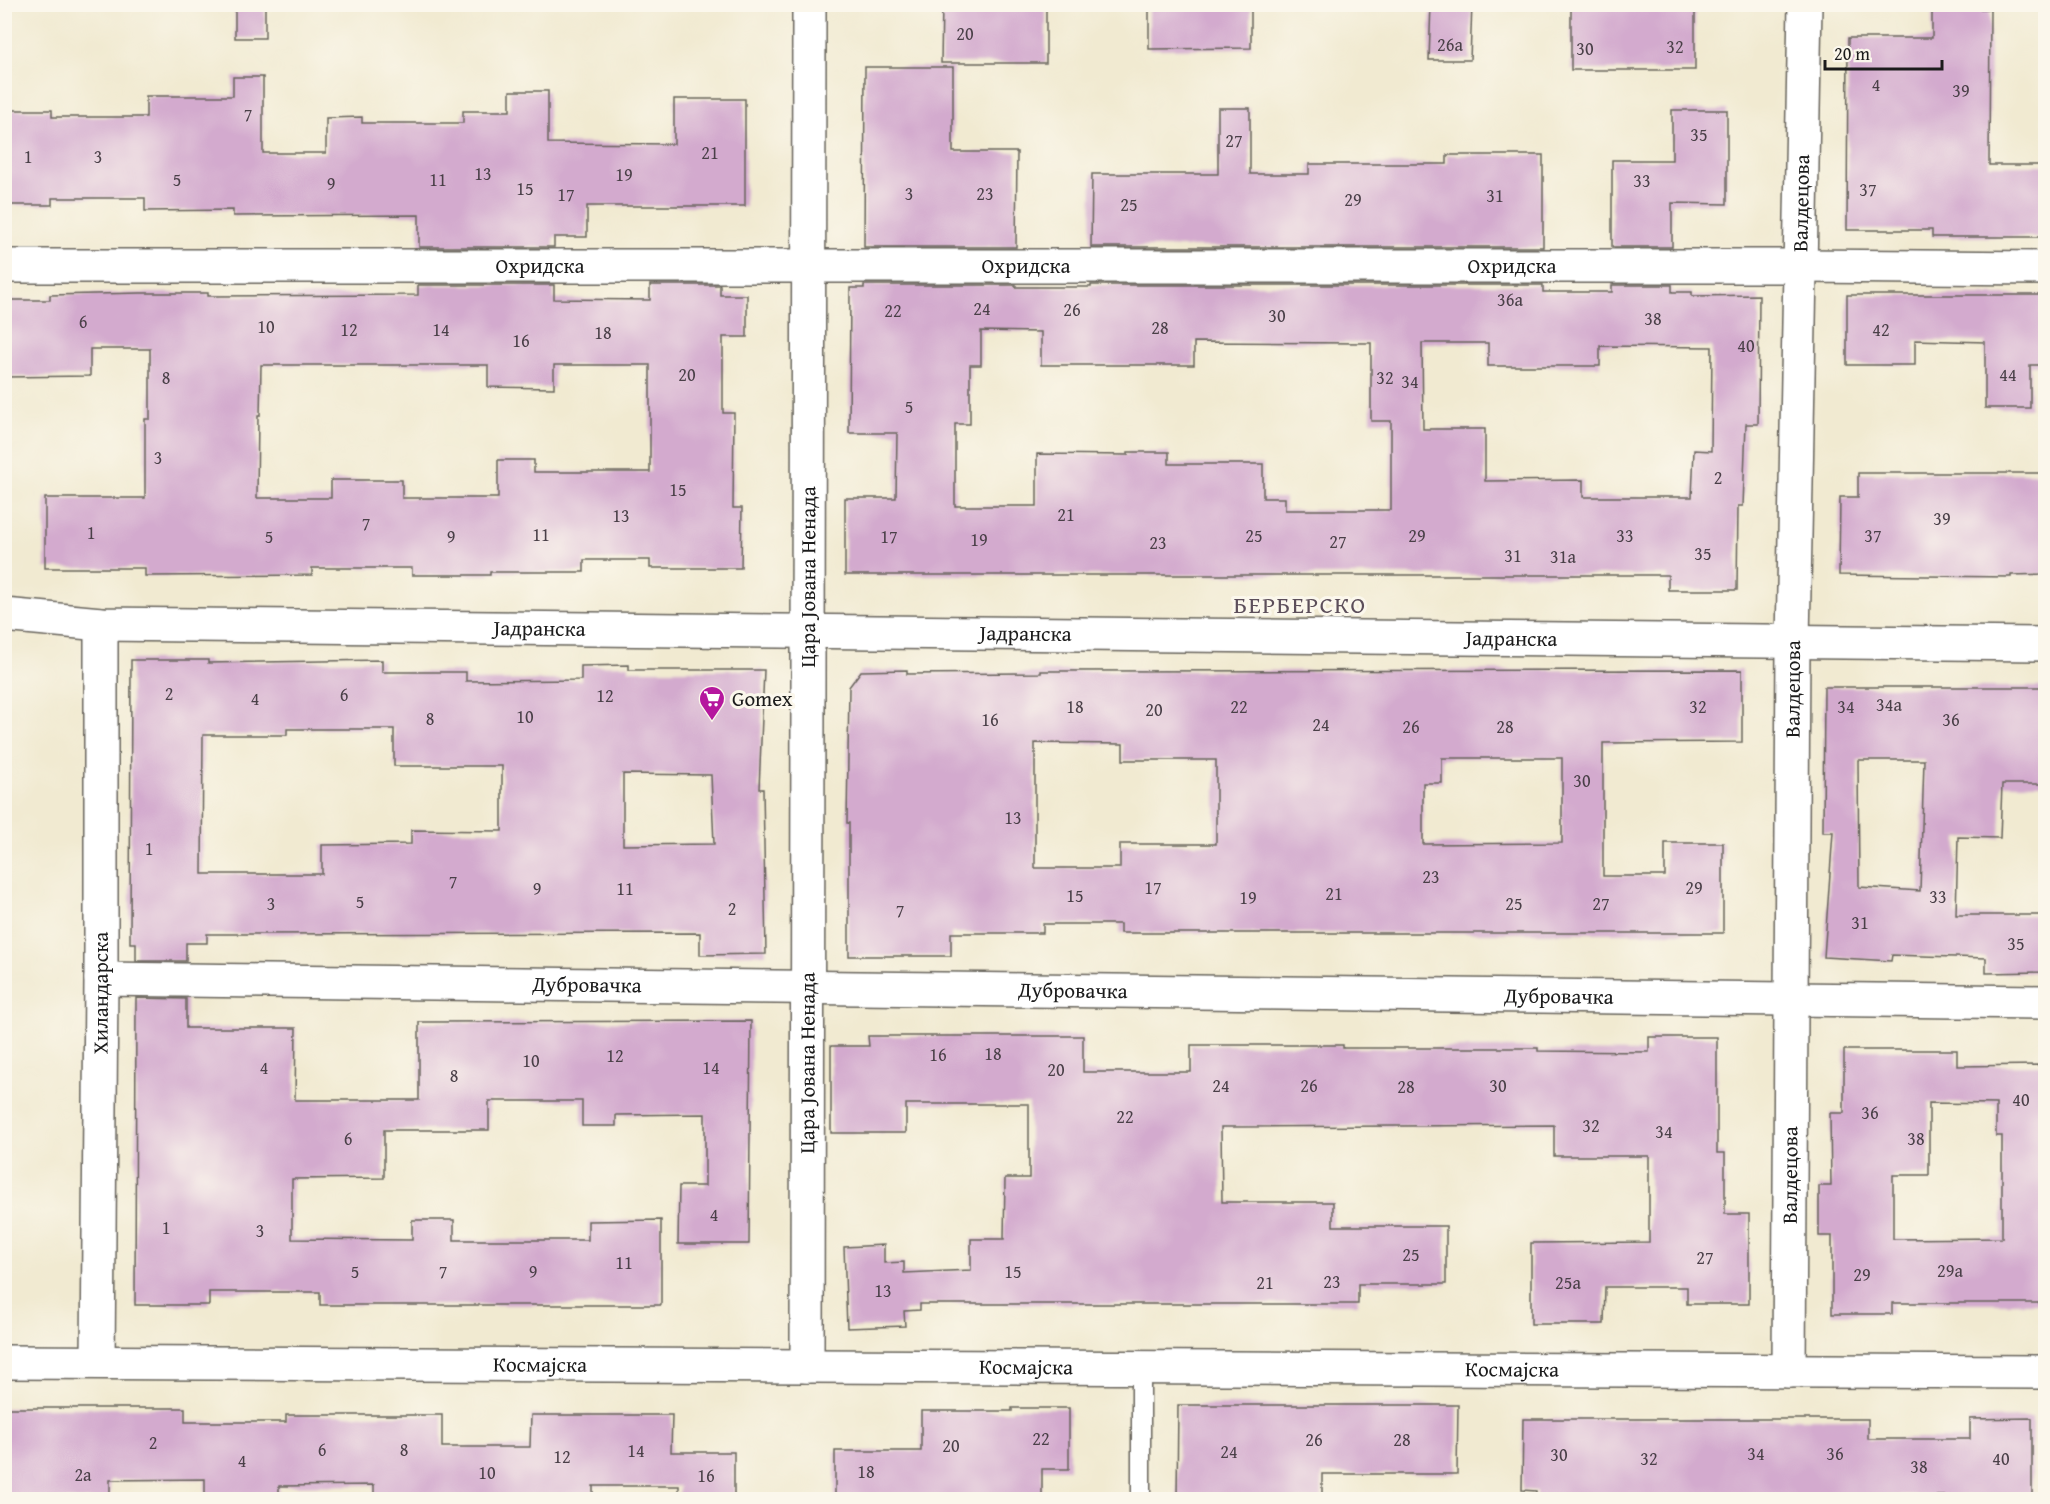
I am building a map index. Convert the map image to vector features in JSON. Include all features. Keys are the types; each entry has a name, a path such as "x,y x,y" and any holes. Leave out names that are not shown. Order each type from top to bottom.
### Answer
{"street":[{"name":"Цара Јована Ненада","path":"807,1366 809,4"},
{"name":"Валдецова","path":"1789,1371 1793,642 1805,4"},
{"name":"Охридска","path":"4,266 2046,268"},
{"name":"Јадранска","path":"4,615 101,624 2046,644"},
{"name":"Хиландарска","path":"98,1362 101,624"},
{"name":"Дубровачка","path":"101,979 2046,1002"},
{"name":"Космајска","path":"4,1362 2046,1372"}],"lane":[{"path":"1141,1368 1141,1500"}],"building":[{"path":"235,4 265,4 265,38 235,38"},
{"path":"942,4 1046,4 1046,63 941,63"},
{"path":"1149,4 1251,4 1251,48 1149,49"},
{"path":"1431,4 1472,4 1470,60 1429,60"},
{"path":"1571,4 1695,4 1695,70 1571,70"},
{"path":"1932,9 1990,9 1989,165 2046,165 2046,237 1932,237 1932,230 1847,230 1848,38 1932,38"},
{"path":"865,67 953,67 953,152 1017,152 1016,247 864,247"},
{"path":"233,77 263,77 263,153 326,153 326,118 362,117 362,123 463,123 463,111 510,111 510,91 548,91 548,143 674,144 674,99 745,99 745,206 587,206 587,237 554,237 554,247 419,247 419,215 233,216 233,210 145,211 145,198 52,198 52,205 4,205 4,110 52,110 52,117 146,117 146,96 233,96"},
{"path":"1218,108 1250,108 1250,174 1309,174 1309,164 1447,164 1447,155 1543,155 1543,247 1091,247 1092,174 1218,174"},
{"path":"1672,110 1727,110 1727,204 1672,203 1672,247 1612,247 1612,160 1672,160"},
{"path":"418,285 554,285 554,299 650,300 650,285 720,285 720,295 747,295 747,337 723,337 723,413 734,413 733,508 742,508 741,568 650,568 650,560 584,560 584,572 412,575 412,568 312,568 312,575 145,576 145,568 45,568 45,498 145,498 145,419 150,419 150,349 90,349 90,376 4,377 4,300 50,300 50,295 141,293 208,293 208,296 418,295","holes":["261,365 488,365 488,387 554,388 554,365 650,365 650,472 534,472 534,460 498,460 498,498 402,498 402,480 331,480 331,498 257,498"]},
{"path":"864,285 1091,287 1091,285 1543,285 1543,292 1612,292 1612,285 1672,285 1672,292 1692,292 1692,296 1759,295 1758,424 1746,424 1743,506 1738,506 1737,590 1668,590 1668,575 845,575 845,498 896,498 897,433 849,433 850,288 864,288","holes":["981,331 1041,332 1041,365 1194,365 1194,342 1371,343 1371,421 1391,421 1391,510 1285,510 1285,498 1263,498 1263,464 1169,464 1169,452 1128,452 1128,455 1037,454 1037,506 955,506 955,424 970,424 970,365 981,365","1422,343 1488,343 1488,366 1600,366 1600,346 1712,347 1711,451 1694,450 1692,497 1583,497 1583,480 1485,481 1485,429 1423,429"]},
{"path":"1847,295 2046,295 2046,365 2030,365 2030,408 1985,408 1985,342 1915,340 1915,365 1847,365"},
{"path":"1858,473 2046,473 2046,574 2011,575 2011,577 1839,575 1840,497 1858,497"},
{"path":"131,660 208,660 208,663 382,660 382,672 466,672 466,681 581,680 581,666 629,665 629,670 764,670 759,789 763,789 766,954 700,955 700,933 207,934 207,943 186,943 186,961 136,961 136,943 130,943","holes":["287,729 394,729 394,766 502,766 502,831 411,830 411,844 322,845 322,874 202,874 203,735 287,735","623,774 711,775 714,844 623,845"]},
{"path":"907,670 907,674 1041,673 1041,671 1742,670 1742,742 1603,743 1603,876 1665,876 1665,843 1723,843 1723,933 1120,933 1120,924 1043,924 1043,933 951,933 951,956 849,956 849,823 847,823 849,687 861,671","holes":["1035,743 1123,744 1123,760 1216,760 1216,844 1120,844 1120,868 1035,868","1442,758 1562,758 1562,843 1423,844 1423,783 1442,783"]},
{"path":"1824,687 2046,687 2046,784 2002,784 2000,838 1958,837 1956,915 2046,915 2046,972 1986,973 1986,958 1892,955 1891,961 1824,957 1833,832 1823,832","holes":["1858,760 1924,760 1920,891 1859,887"]},
{"path":"136,998 186,999 186,1028 296,1028 295,1100 419,1100 419,1022 751,1021 749,1244 678,1244 679,1186 705,1186 705,1114 616,1115 616,1126 582,1126 582,1101 489,1101 489,1130 384,1130 384,1178 292,1179 292,1239 412,1240 412,1220 454,1220 454,1240 588,1240 588,1221 661,1220 661,1305 320,1305 320,1292 209,1292 209,1305 135,1305"},
{"path":"868,1036 1083,1036 1083,1072 1191,1072 1191,1045 1343,1045 1343,1048 1538,1048 1538,1051 1649,1052 1649,1037 1717,1037 1717,1153 1725,1153 1725,1214 1749,1214 1749,1304 1687,1304 1687,1287 1605,1287 1604,1324 1531,1324 1531,1243 1649,1242 1649,1156 1554,1156 1554,1125 1221,1127 1222,1202 1333,1202 1333,1226 1446,1226 1446,1284 1358,1284 1358,1304 920,1304 920,1310 904,1311 905,1326 847,1328 844,1247 884,1245 884,1263 904,1262 904,1273 971,1270 971,1239 1004,1239 1005,1178 1029,1178 1029,1104 906,1104 906,1133 831,1133 831,1046 869,1046"},
{"path":"1844,1050 1957,1050 1957,1066 2046,1065 2046,1303 1892,1303 1892,1314 1832,1314 1832,1236 1819,1236 1819,1186 1831,1186 1830,1113 1844,1113","holes":["1929,1103 1996,1104 1996,1136 2002,1136 2002,1238 1893,1239 1893,1175 1929,1175"]},
{"path":"1178,1405 1458,1405 1457,1474 1322,1474 1322,1500 1177,1498"},
{"path":"4,1408 185,1408 185,1422 286,1422 286,1415 442,1415 442,1447 530,1447 531,1415 672,1415 671,1452 734,1452 734,1500 679,1500 679,1486 593,1486 593,1500 374,1500 374,1485 279,1486 279,1499 205,1499 205,1479 110,1480 110,1500 4,1500"},
{"path":"1012,1408 1069,1408 1069,1469 1042,1469 1042,1500 835,1500 835,1451 921,1451 921,1411 1012,1411"},
{"path":"2032,1418 2032,1500 1970,1500 1970,1496 1838,1496 1838,1500 1536,1500 1536,1491 1522,1490 1523,1419 1868,1419 1868,1439 1970,1439 1970,1419"}],"place":[{"name":"Gomex","path":"712,722"}],"district":[{"name":"БЕРБЕРСКО","path":"1300,605"}]}
